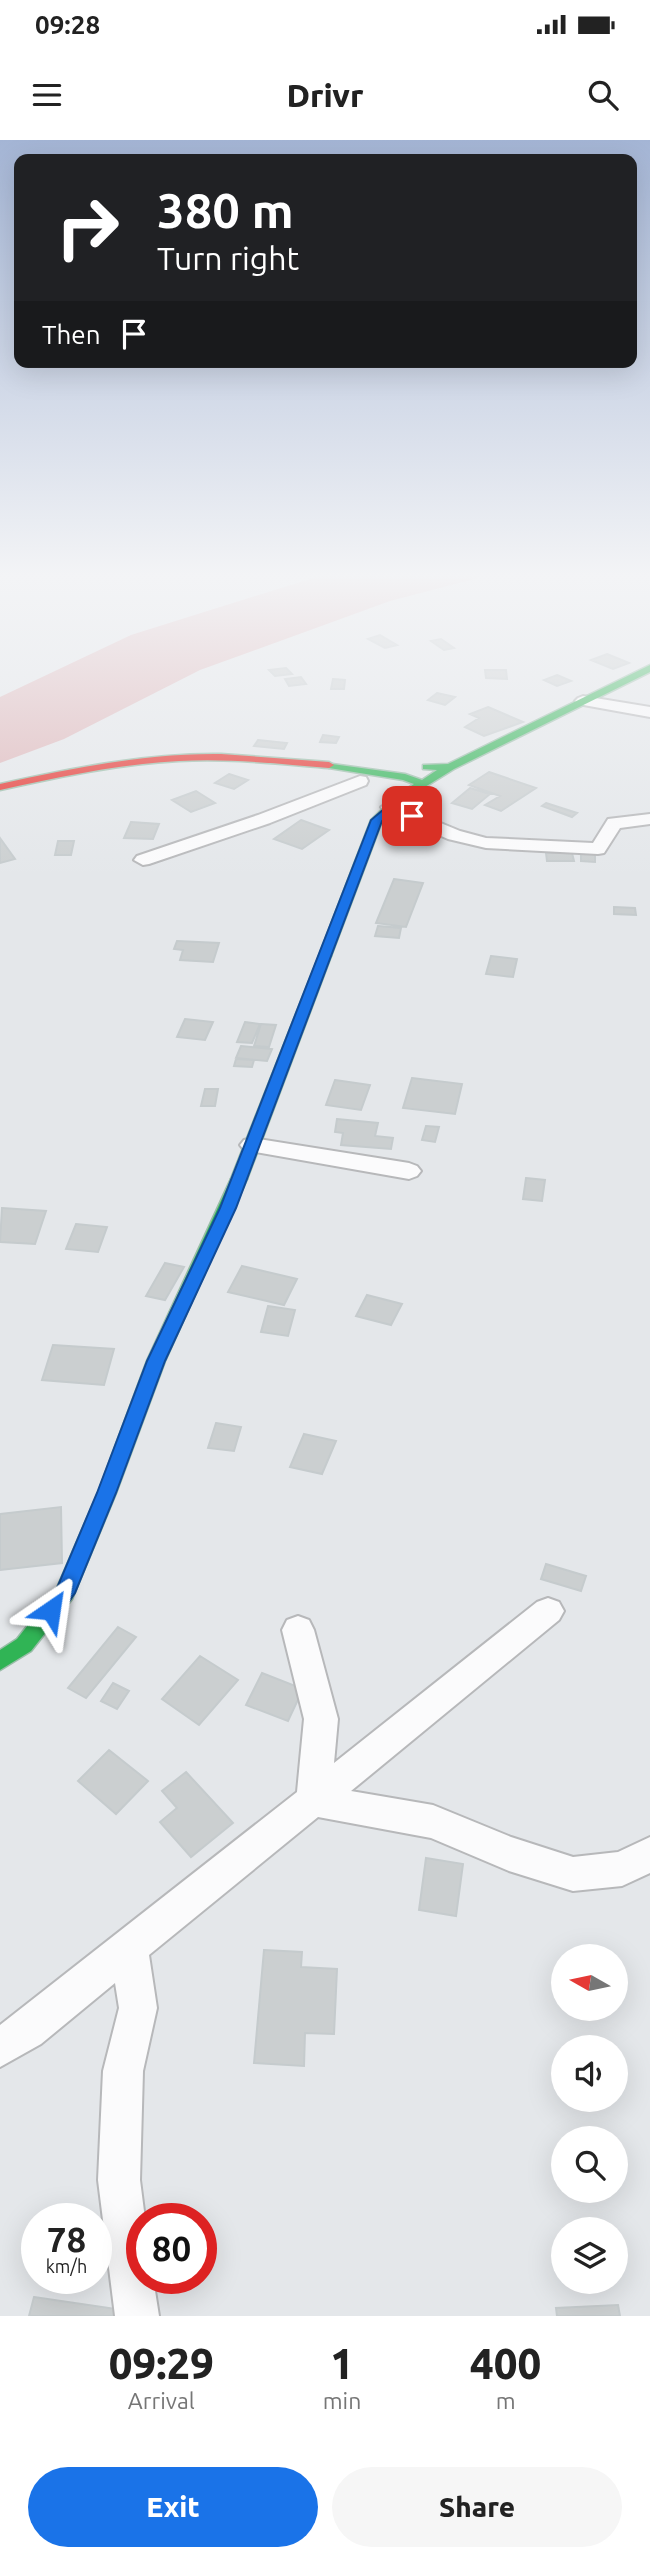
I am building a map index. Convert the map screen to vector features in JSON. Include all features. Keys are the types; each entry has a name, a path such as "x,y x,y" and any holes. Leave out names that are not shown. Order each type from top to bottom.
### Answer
{"highway":[{"path":"0,1661 24,1645 65,1593 107,1493 156,1361 228,1208 381,804 635,675"},
{"path":"0,787 93,767 206,757 351,774 417,787"},
{"path":"0,797 98,776 153,768 204,766 351,774 450,767"},
{"path":"351,774 381,804"}],"street":[{"path":"583,701 650,712"},
{"path":"143,860 264,819 351,774"},
{"path":"381,804 454,835 486,843 598,849 614,823 650,819"},
{"path":"252,1145 409,1171"},
{"path":"0,2048 27,2030 548,1611"},
{"path":"298,1630 321,1718 313,1800"},
{"path":"313,1800 433,1822 509,1854 573,1874 622,1869 650,1854"},
{"path":"129,1948 138,2008 123,2071 119,2180 137,2316"}],"shaded area":[{"path":"47,675 191,675 64,739 0,763 0,697"}],"building":[{"path":"486,675 507,675 507,679 486,678"},
{"path":"557,675 571,681 557,686 544,680"},
{"path":"301,677 306,684 289,686 285,679"},
{"path":"333,679 345,680 344,689 331,689"},
{"path":"437,693 455,697 445,705 428,700"},
{"path":"488,707 523,722 484,736 465,727 479,718 470,714"},
{"path":"323,735 339,737 336,743 320,742"},
{"path":"258,740 287,743 284,749 254,746"},
{"path":"489,772 536,788 501,811 485,805 500,796 469,785"},
{"path":"229,774 248,780 234,789 215,783"},
{"path":"470,788 490,794 472,809 452,803"},
{"path":"196,791 215,803 191,812 172,800"},
{"path":"546,803 577,813 572,817 542,806"},
{"path":"301,820 329,830 302,849 274,839"},
{"path":"131,822 159,824 153,839 124,838"},
{"path":"0,838 15,859 0,863"},
{"path":"58,841 74,841 71,855 55,855"},
{"path":"581,852 595,853 595,862 581,861"},
{"path":"546,853 572,853 574,861 547,861"},
{"path":"394,879 423,883 406,927 376,923"},
{"path":"614,907 635,908 636,915 614,914"},
{"path":"378,926 401,928 399,938 375,936"},
{"path":"177,941 219,943 213,962 180,960 183,950 174,949"},
{"path":"491,956 517,959 513,977 486,974"},
{"path":"185,1019 213,1022 205,1040 177,1037"},
{"path":"245,1022 260,1024 252,1043 237,1042"},
{"path":"261,1024 276,1025 269,1047 254,1046"},
{"path":"241,1046 272,1049 267,1061 236,1058"},
{"path":"236,1059 254,1060 252,1067 234,1066"},
{"path":"412,1078 462,1084 455,1114 403,1108"},
{"path":"335,1080 370,1085 361,1110 326,1105"},
{"path":"205,1089 218,1089 215,1106 201,1106"},
{"path":"337,1119 378,1123 375,1136 393,1138 391,1149 341,1145 343,1133 335,1132"},
{"path":"426,1126 439,1127 435,1142 422,1140"},
{"path":"526,1178 545,1180 542,1201 523,1199"},
{"path":"2,1208 46,1211 35,1244 0,1242"},
{"path":"76,1224 107,1227 98,1252 66,1249"},
{"path":"165,1263 184,1267 165,1300 146,1296"},
{"path":"242,1266 297,1279 284,1305 228,1292"},
{"path":"367,1295 402,1304 391,1325 356,1316"},
{"path":"268,1306 295,1310 288,1336 261,1332"},
{"path":"53,1345 114,1349 104,1385 42,1380"},
{"path":"216,1423 241,1427 234,1451 208,1448"},
{"path":"304,1434 336,1441 322,1474 290,1467"},
{"path":"61,1507 62,1563 0,1570 0,1514"},
{"path":"546,1564 586,1576 581,1591 541,1579"},
{"path":"118,1627 136,1637 86,1698 68,1688"},
{"path":"200,1656 238,1680 199,1725 162,1699"},
{"path":"262,1673 303,1689 288,1721 246,1705"},
{"path":"113,1683 129,1691 117,1709 101,1701"},
{"path":"109,1750 148,1781 116,1814 78,1781"},
{"path":"186,1772 233,1823 191,1857 160,1822 177,1808 162,1791"},
{"path":"426,1858 463,1864 456,1916 419,1910"},
{"path":"264,1950 302,1952 301,1967 337,1969 334,2034 305,2033 304,2066 254,2063"},
{"path":"34,2297 123,2310 122,2316 29,2316"},
{"path":"618,2305 620,2316 557,2316 556,2308"}],"traffic: fast":[{"path":"427,767 450,767 637,675"},
{"path":"329,765 405,777 423,784"},
{"path":"325,956 377,820 400,798 450,767"},
{"path":"0,1661 24,1645 65,1593 107,1493 156,1361 239,1179"}],"traffic: jam":[{"path":"0,787 102,766 180,758 237,758 329,765"},
{"path":"239,1179 325,956"}],"route":[{"path":"51,1610 65,1593 107,1493 156,1361 228,1208 377,820 390,807 412,816"}]}
